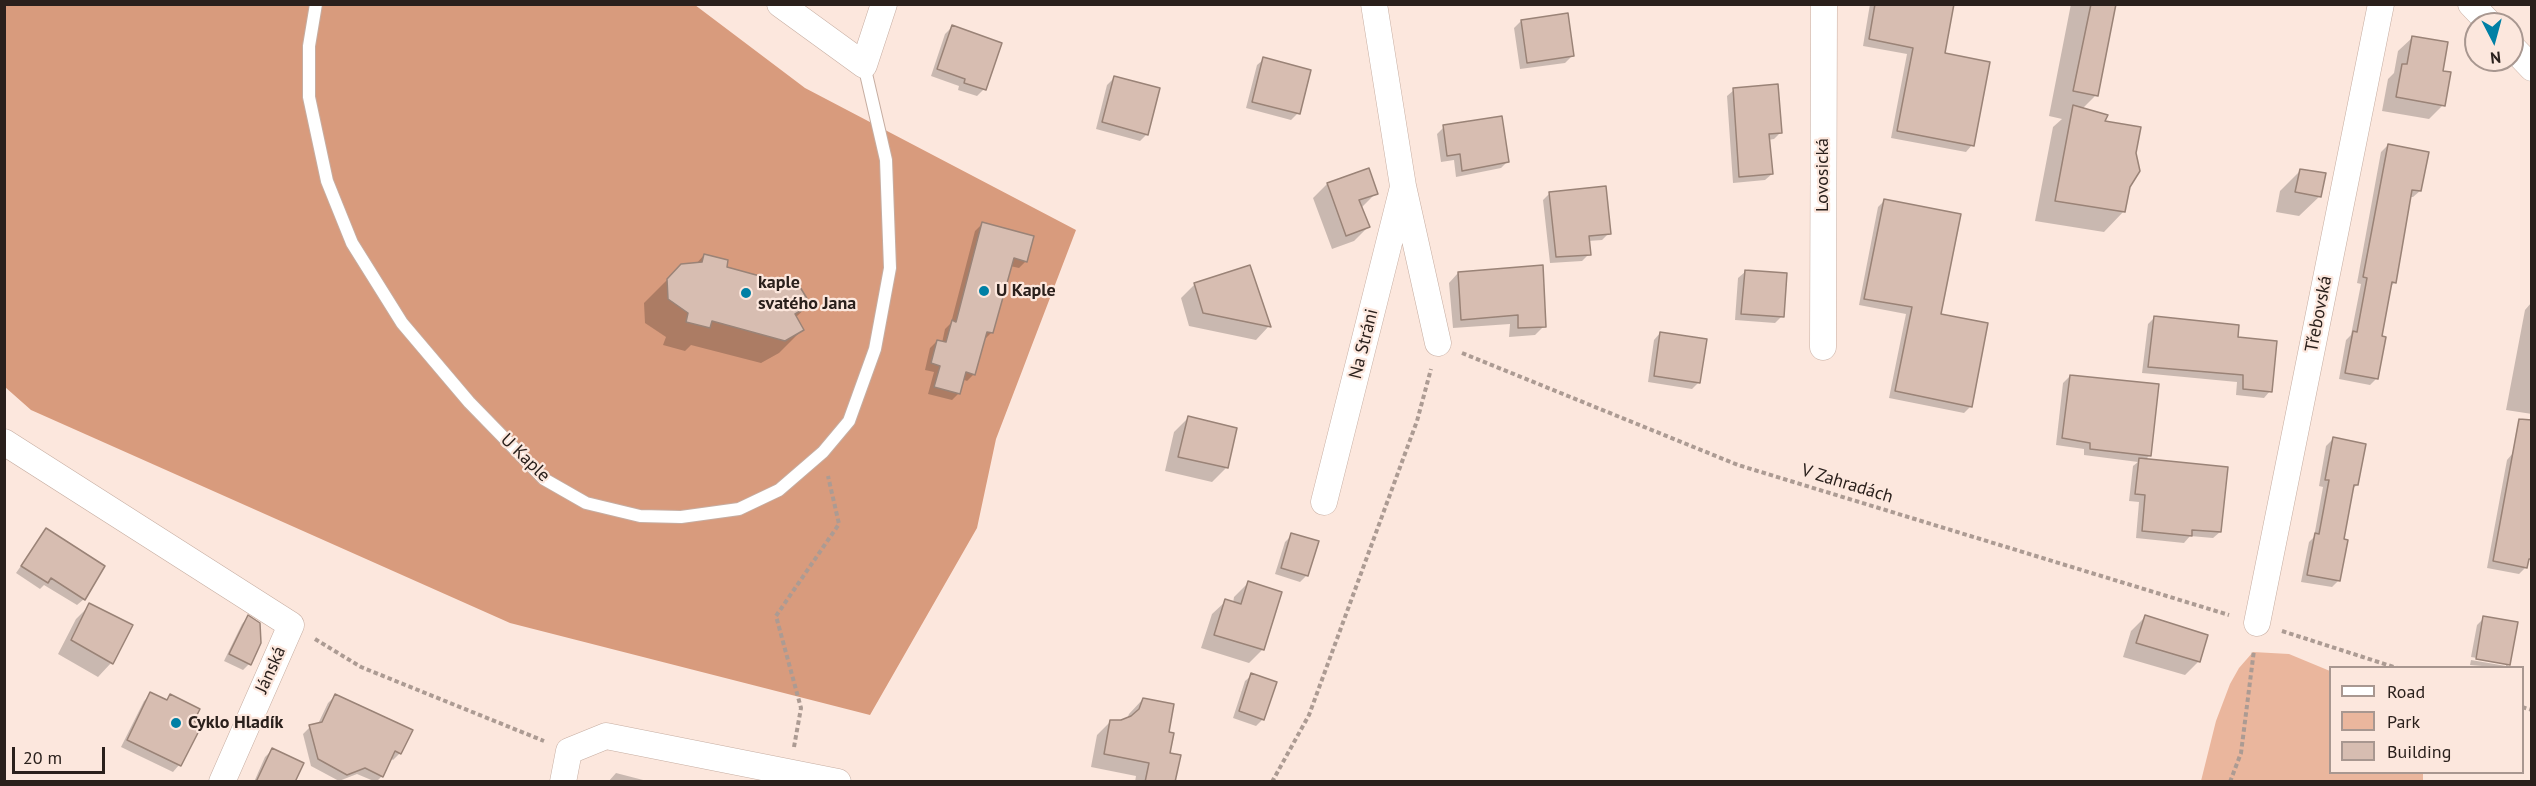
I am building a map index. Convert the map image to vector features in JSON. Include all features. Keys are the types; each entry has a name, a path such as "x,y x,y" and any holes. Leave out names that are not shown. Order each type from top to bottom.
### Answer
{"street":[{"path":"780,4 864,65 884,4"},
{"name":"Na Stráni","path":"1374,4 1403,186 1438,343"},
{"name":"Lovosická","path":"1823,346 1824,4"},
{"name":"Třebovská","path":"2257,623 2381,4"},
{"name":"Na Stráni","path":"1324,502 1403,186"},
{"path":"4,442 291,625"},
{"name":"Jánská","path":"222,782 291,625"},
{"path":"563,782 569,751 606,736 838,782"}],"lane":[{"name":"U Kaple","path":"316,4 309,46 309,97 327,181 352,243 402,323 469,402 544,479 586,503 640,516 681,517 739,508 778,490 823,452 849,421 875,349 890,268 885,160 864,65"}],"path":[{"path":"1272,782 1309,715 1417,421 1438,343"},
{"name":"V Zahradách","path":"1438,343 1738,465 2391,666"},
{"path":"789,772 801,708 776,616 839,524 823,452"},
{"path":"2230,782 2241,753 2257,623"},
{"path":"291,625 362,667 569,751"}],"green space":[{"path":"2253,652 2289,654 2329,671 2329,774 2423,774 2423,781 2201,781 2216,721 2230,684 2239,668"}],"shaded area":[{"path":"5,5 695,5 805,88 1076,230 996,439 977,528 870,715 510,623 31,410 5,387"}],"building":[{"path":"1875,4 1954,4 1945,53 1990,62 1974,146 1897,131 1913,48 1869,39"},
{"path":"2091,4 2116,4 2098,96 2073,91"},
{"path":"1568,13 1574,56 1527,63 1521,20"},
{"path":"952,25 1002,43 986,90 964,83 965,79 937,69"},
{"path":"2412,36 2448,42 2443,71 2451,72 2445,106 2396,97 2402,64 2407,64"},
{"path":"1263,57 1311,70 1300,114 1252,102"},
{"path":"1114,76 1160,88 1148,135 1102,122"},
{"path":"1778,84 1782,133 1769,134 1773,174 1739,177 1733,88"},
{"path":"2073,105 2108,115 2105,121 2141,127 2136,153 2140,171 2130,187 2125,212 2055,201"},
{"path":"1502,116 1509,162 1462,171 1460,154 1447,156 1443,125"},
{"path":"2388,144 2429,152 2421,191 2412,190 2396,283 2392,282 2382,336 2386,337 2378,379 2345,373 2353,331 2357,332 2367,278 2363,277"},
{"path":"1369,168 1378,194 1359,200 1370,227 1346,236 1327,183"},
{"path":"2300,169 2326,173 2321,197 2295,192"},
{"path":"1606,186 1611,234 1589,236 1591,255 1556,257 1549,192"},
{"path":"1884,199 1961,214 1941,314 1988,323 1972,407 1895,391 1912,307 1864,299"},
{"name":"U Kaple","path":"982,222 1034,236 1027,262 1014,258 993,333 987,332 975,375 966,372 960,394 934,387 940,366 931,363 937,340 946,342 952,320 956,322"},
{"name":"kaple svatého Jana","path":"704,254 728,260 727,267 800,287 811,305 795,314 804,330 785,341 712,321 710,328 686,322 688,313 668,299 667,279 681,264 702,262"},
{"path":"1250,265 1271,327 1203,313 1194,283"},
{"path":"1543,265 1546,327 1518,328 1518,315 1461,320 1458,272"},
{"path":"1745,270 1787,273 1784,317 1741,314"},
{"path":"2154,316 2239,325 2238,337 2277,341 2272,392 2243,389 2243,375 2148,367"},
{"path":"1660,332 1707,339 1700,383 1654,376"},
{"path":"2070,375 2159,384 2151,456 2090,449 2090,443 2062,438"},
{"path":"1188,416 1237,428 1228,468 1178,457"},
{"path":"2519,419 2532,420 2532,559 2529,559 2527,568 2493,561"},
{"path":"2333,437 2366,444 2358,485 2354,485 2344,539 2348,540 2340,581 2307,575 2315,533 2319,534 2329,480 2325,480"},
{"path":"2139,458 2228,467 2221,532 2192,530 2192,536 2142,531 2145,495 2135,494"},
{"path":"46,528 105,566 85,600 51,578 48,583 21,566"},
{"path":"1291,533 1319,541 1308,576 1281,568"},
{"path":"1248,581 1282,592 1264,650 1214,635 1225,599 1241,604"},
{"path":"89,603 133,625 113,664 71,640"},
{"path":"248,615 260,623 261,643 251,665 229,654"},
{"path":"2145,615 2208,635 2200,662 2136,643"},
{"path":"2483,616 2518,622 2510,665 2476,659"},
{"path":"1251,673 1277,682 1264,720 1239,711"},
{"path":"150,692 167,700 170,694 200,709 194,721 202,725 181,766 127,740"},
{"path":"335,694 413,730 401,754 395,751 383,777 365,768 347,775 318,759 309,725 322,722"},
{"path":"1143,698 1174,704 1169,732 1174,733 1170,753 1181,755 1175,782 1145,782 1149,763 1104,754 1110,720 1121,720 1131,716 1139,709"},
{"path":"272,748 304,763 295,782 256,782"}],"place":[{"name":"U Kaple","path":"984,291"},
{"name":"kaple svatého Jana","path":"746,293"},
{"name":"Cyklo Hladík","path":"176,723"}]}
